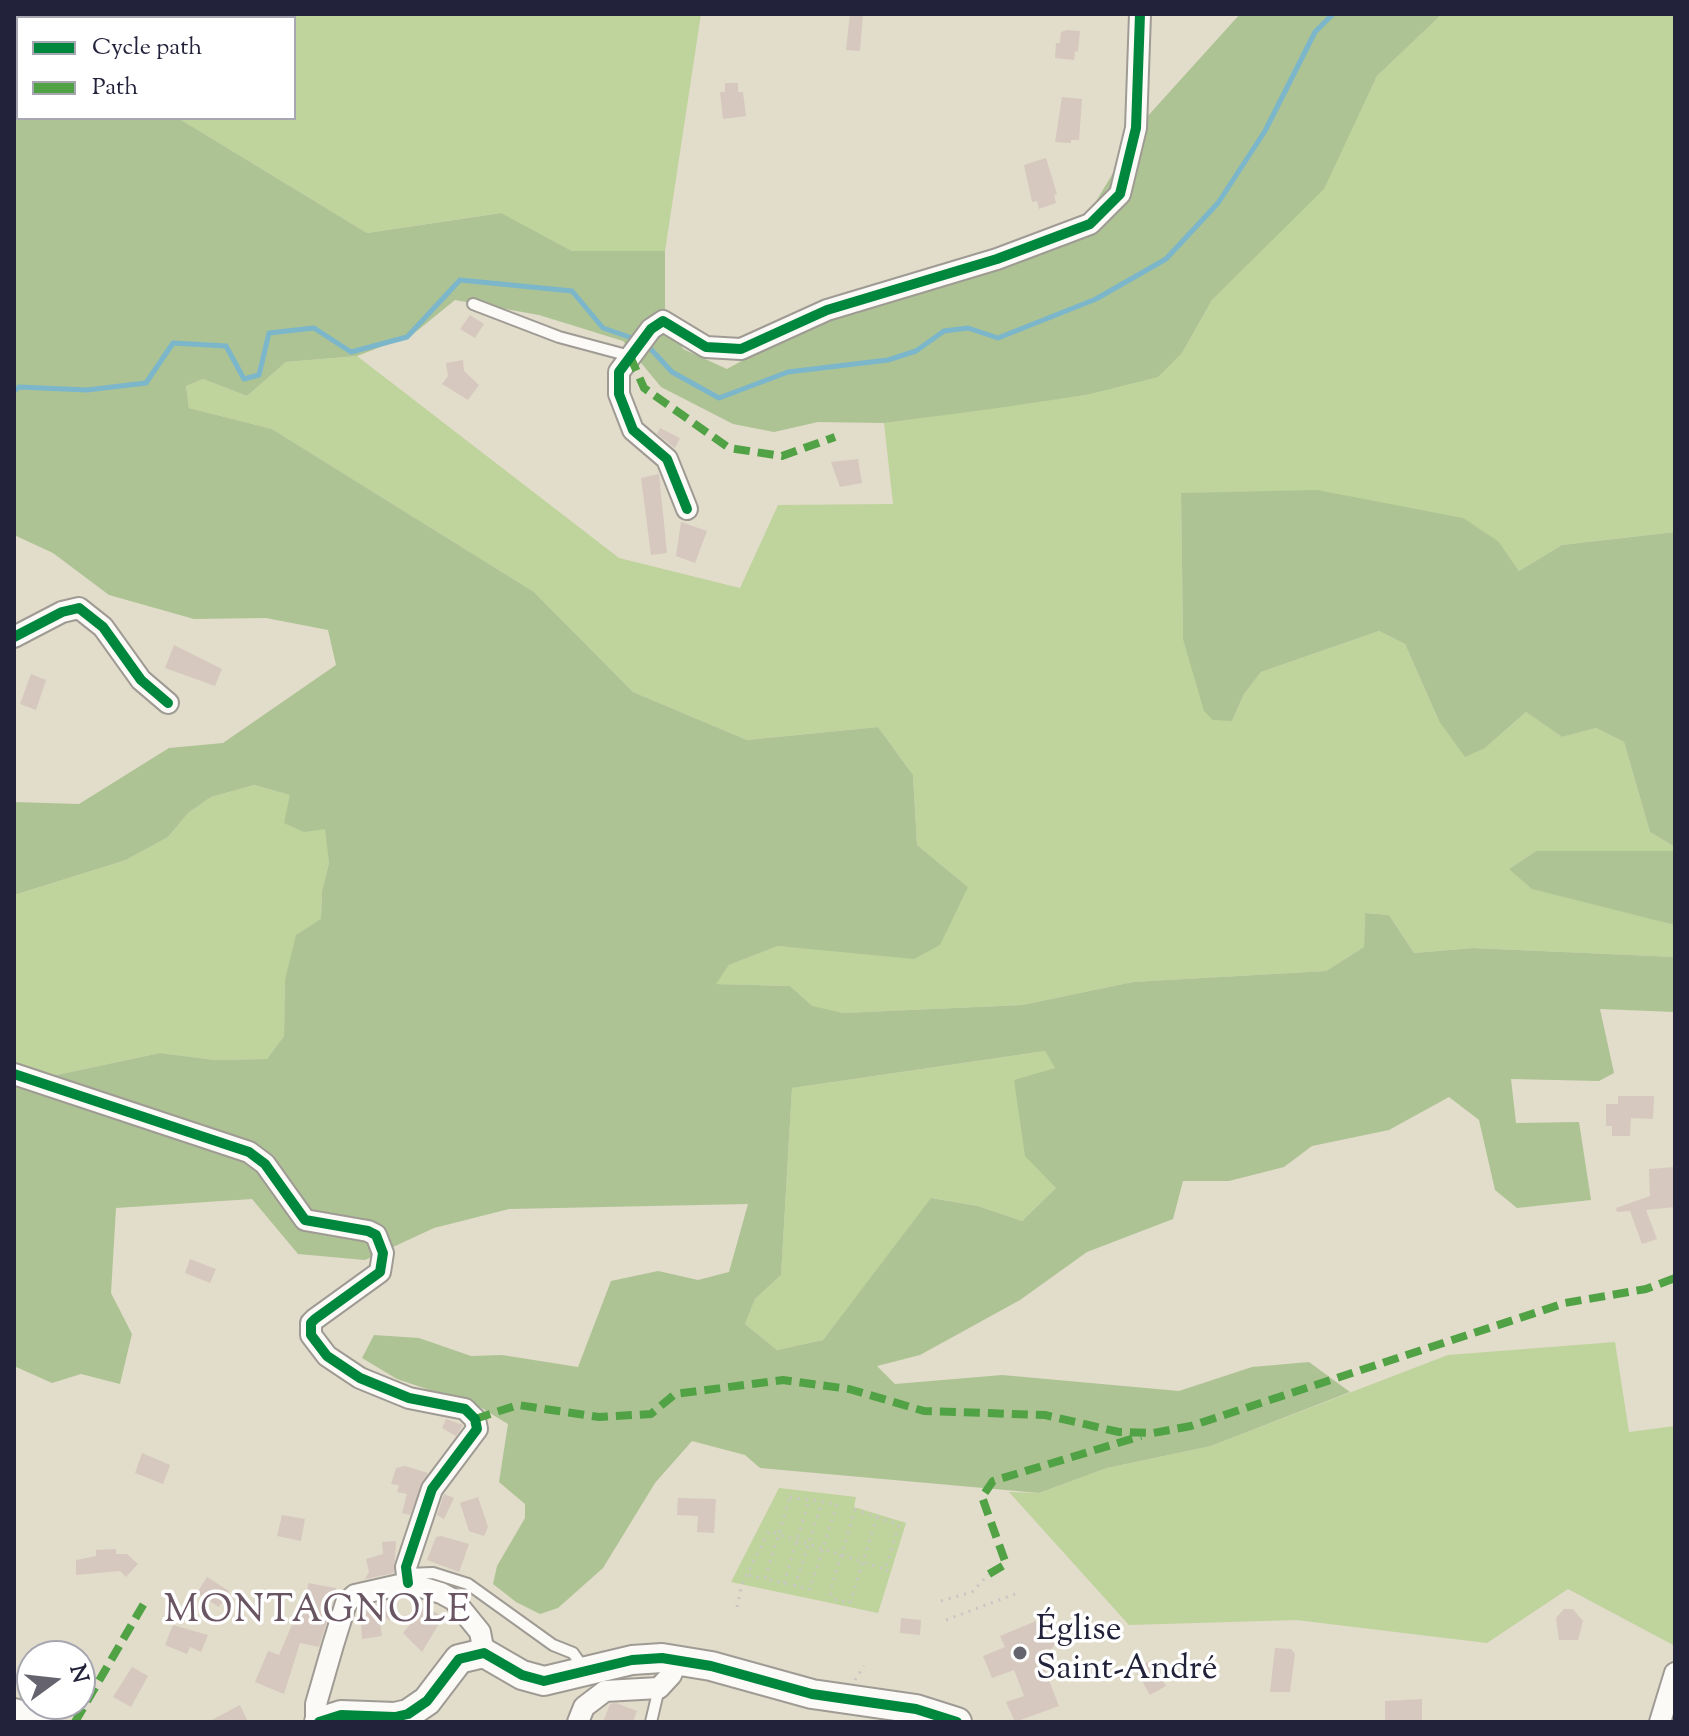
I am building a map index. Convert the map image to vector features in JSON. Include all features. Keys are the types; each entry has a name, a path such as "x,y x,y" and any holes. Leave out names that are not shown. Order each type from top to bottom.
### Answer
{"street":[{"path":"687,509 667,459 633,430 619,394 619,372 651,329 663,321 706,347 741,349 827,310 997,259 1090,224 1120,194 1136,128 1140,14"},
{"path":"14,637 62,612 79,608 103,627 141,680 168,703"},
{"path":"14,1074 249,1152 265,1164 305,1220 376,1235 383,1253 380,1272 315,1319 309,1330 311,1335 327,1356 360,1378 409,1398 465,1409 475,1419 477,1429 432,1489 407,1578"},
{"path":"484,1653 480,1632 454,1600 407,1578 363,1592 346,1603 316,1704 317,1722 341,1715 395,1717 408,1714 427,1701 459,1659 484,1653 533,1679 554,1681 632,1660 662,1658 711,1666 812,1694 947,1720"},
{"path":"578,1722 584,1707 605,1691 659,1688 671,1675 677,1661"},
{"path":"1660,1722 1675,1673"},
{"path":"14,1713 39,1722"}],"lane":[{"path":"473,304 559,337 632,352"},
{"path":"407,1578 433,1573 468,1584 553,1645 573,1653 585,1671"},
{"path":"651,1722 659,1688"}],"path":[{"path":"747,1574 765,1579 810,1589 837,1504 790,1497 765,1579"},
{"path":"784,1583 809,1500"},
{"path":"795,1586 822,1502"},
{"path":"877,1517 850,1603 833,1599 830,1592 855,1510 877,1517 899,1525 885,1570"},
{"path":"737,1607 747,1574 769,1531 891,1572"},
{"path":"941,1601 972,1592 989,1574"},
{"path":"946,1620 1015,1594"}],"green space":[{"path":"14,14 56,16 16,16 16,120 181,120 367,233 501,213 572,251 665,251 665,311 683,349 727,369 774,343 1089,213 1146,118 1240,14 1442,14 1377,76 1324,189 1212,300 1182,353 1158,377 1086,395 991,409 884,423 818,422 774,432 733,424 661,387 623,341 539,315 455,300 412,335 357,356 286,362 247,396 203,379 186,386 189,408 272,429 534,592 633,692 747,740 878,727 913,775 917,845 968,887 940,945 914,959 778,946 729,965 716,984 790,986 812,1006 843,1013 1022,1005 1133,982 1326,971 1364,947 1365,913 1389,915 1414,953 1473,948 1675,957 1675,1012 1600,1009 1614,1073 1599,1081 1511,1079 1516,1123 1579,1122 1591,1200 1517,1208 1495,1190 1479,1120 1449,1097 1389,1130 1312,1146 1284,1167 1229,1181 1183,1181 1173,1219 1087,1252 1020,1300 920,1355 877,1366 895,1384 1002,1375 1179,1391 1252,1367 1309,1362 1350,1392 1211,1446 1107,1468 1039,1493 760,1468 745,1455 692,1441 655,1483 603,1568 558,1608 540,1614 516,1602 493,1584 497,1566 525,1518 525,1504 499,1482 508,1424 480,1407 397,1379 362,1358 374,1335 419,1338 471,1356 502,1355 578,1367 611,1281 658,1271 698,1280 729,1272 748,1204 509,1209 434,1228 365,1260 298,1254 252,1199 116,1208 111,1293 132,1334 120,1384 81,1374 52,1383 14,1366 14,1084 160,1053 215,1060 267,1059 284,1036 285,980 296,935 321,919 322,891 329,863 325,829 304,832 284,823 290,795 254,785 211,797 188,813 168,837 126,860 14,895 14,802 79,804 169,748 223,743 336,665 328,630 266,618 194,619 109,595 53,553 14,535","holes":["1045,1051 1055,1068 1014,1080 1025,1156 1056,1188 1022,1221 978,1206 931,1198 823,1340 777,1350 745,1324 755,1299 781,1275 792,1088"]},
{"path":"701,14 665,251 572,251 500,213 367,233 181,120 296,120 296,16 56,16"},
{"path":"1442,14 1675,14 1675,532 1562,545 1519,571 1499,542 1181,493 1183,639 1232,721 1244,694 1261,672 1379,631 1405,644 1439,721 1485,748 1526,712 1562,737 1596,728 1624,742 1650,832 1675,847 1675,851 1536,851 1509,869 1605,905 1675,925 1675,957 1473,948 1414,953 1389,915 1365,913 1364,947 1326,971 1133,982 1022,1005 843,1013 812,1007 790,986 715,984 729,965 778,946 834,950 968,887 917,845 913,775 878,727 747,740 633,692 534,592 272,429 189,408 186,386 203,379 247,396 286,362 357,356 619,558 740,588 778,505 893,504 884,423 1086,395 1182,353 1212,300 1323,189 1377,76"},
{"path":"1317,490 1463,518 1499,542 1519,571 1562,545 1675,532 1675,847 1650,832 1624,742 1596,728 1562,737 1526,712 1485,748 1465,757 1439,721 1405,644 1379,631 1261,672 1244,694 1232,721 1213,720 1204,711 1183,639 1181,493"},
{"path":"254,785 290,795 326,829 329,863 322,891 321,919 285,980 284,1036 267,1059 215,1060 160,1053 14,1084 14,895 126,860 168,837 188,813 211,797"},
{"path":"1536,851 1675,851 1675,925 1532,889 1509,869"},
{"path":"1045,1051 1056,1068 1014,1081 1056,1188 1022,1221 978,1206 932,1198 823,1340 777,1350 745,1324 755,1299 781,1275 792,1088"},
{"path":"1615,1342 1629,1432 1675,1426 1675,1646 1568,1589 1487,1643 1296,1620 1129,1625 1009,1492 1039,1493 1107,1468 1211,1446 1448,1355"},
{"path":"779,1488 856,1497 854,1507 906,1523 878,1613 731,1582"}],"building":[{"path":"850,14 863,14 860,51 846,50"},
{"path":"1080,31 1074,60 1055,58 1056,43 1060,43 1061,32"},
{"path":"725,83 738,83 738,92 743,92 746,116 723,119 720,92 725,92"},
{"path":"1062,97 1082,99 1079,140 1071,140 1071,143 1055,142"},
{"path":"1046,158 1057,194 1054,195 1056,203 1039,209 1037,201 1032,202 1024,165"},
{"path":"470,315 484,324 475,338 460,329"},
{"path":"463,360 464,371 479,385 468,400 442,384 448,376 446,363"},
{"path":"660,428 680,438 675,448 657,434"},
{"path":"858,459 862,483 840,487 831,462"},
{"path":"659,474 667,553 651,555 641,478"},
{"path":"681,522 707,531 695,563 676,556"},
{"path":"174,645 222,669 215,686 165,668"},
{"path":"31,674 46,680 36,710 20,704"},
{"path":"1618,1096 1654,1096 1653,1119 1631,1118 1630,1136 1612,1136 1612,1126 1606,1126 1606,1104 1618,1104"},
{"path":"1675,1167 1675,1207 1646,1210 1657,1239 1642,1244 1630,1211 1617,1212 1616,1208 1650,1196 1649,1169"},
{"path":"190,1259 216,1269 210,1283 185,1273"},
{"path":"446,1419 463,1425 456,1436 442,1428"},
{"path":"142,1453 170,1465 163,1484 135,1473"},
{"path":"405,1466 428,1473 410,1515 402,1513 407,1494 397,1492 399,1485 391,1484 396,1468"},
{"path":"444,1494 454,1498 444,1519 437,1515"},
{"path":"478,1497 488,1527 484,1536 469,1531 460,1503"},
{"path":"678,1498 716,1499 714,1533 697,1532 698,1516 677,1515"},
{"path":"282,1515 305,1519 301,1541 277,1536"},
{"path":"436,1537 469,1544 459,1572 427,1560"},
{"path":"396,1541 394,1573 365,1579 369,1572 366,1559 383,1554 382,1542"},
{"path":"116,1549 116,1554 127,1554 138,1564 126,1577 120,1571 76,1575 76,1560 96,1556 96,1550"},
{"path":"207,1577 229,1591 219,1607 197,1593"},
{"path":"308,1583 336,1588 334,1598 319,1647 300,1643 284,1694 255,1682 268,1651 279,1655 300,1606 306,1607"},
{"path":"386,1601 390,1621 378,1609 382,1636 362,1639 360,1608"},
{"path":"425,1606 443,1617 422,1652 403,1633"},
{"path":"1564,1609 1573,1609 1583,1621 1578,1640 1559,1640 1556,1618"},
{"path":"901,1618 921,1620 920,1635 900,1633"},
{"name":"Église Saint-André","path":"1036,1621 1038,1630 1053,1637 1055,1643 1048,1657 1053,1667 1045,1670 1059,1706 1015,1722 1006,1702 1024,1696 1014,1670 992,1678 983,1656 1005,1647 1000,1636"},
{"path":"173,1625 208,1635 201,1652 190,1647 187,1654 165,1645"},
{"path":"1275,1648 1291,1649 1295,1654 1290,1692 1270,1692"},
{"path":"1151,1660 1166,1686 1150,1695 1135,1669"},
{"path":"132,1667 148,1676 131,1707 113,1697"},
{"path":"1422,1699 1422,1721 1385,1720 1385,1701"},
{"path":"616,1703 637,1711 633,1722 603,1722 610,1704"},
{"path":"240,1705 248,1722 208,1722"}],"waterway":[{"path":"647,345 672,372 719,398 788,372 888,360 916,351 944,331 968,328 998,338 1096,299 1166,259 1218,203 1265,131 1315,32 1333,14"},
{"path":"14,391 19,387 87,390 146,383 173,343 226,346 244,379 259,375 269,333 314,328 351,352 407,337 460,280 572,291 603,328 635,339"}],"marked path":[{"path":"630,356 644,388 729,448 782,456 835,437"},
{"path":"475,1419 518,1405 599,1417 651,1414 675,1394 783,1380 849,1389 924,1411 1045,1415 1119,1432 1153,1433 1191,1426 1565,1303 1646,1289 1675,1278"},
{"path":"989,1574 1006,1564 982,1497 993,1481 1141,1436"},
{"path":"75,1722 146,1600"}],"cycle path":[{"path":"687,509 667,459 633,430 619,394 619,372 651,329 663,321 706,347 741,349 827,310 997,259 1090,224 1120,194 1136,128 1140,14"},
{"path":"14,637 62,612 79,608 103,627 141,680 168,703"},
{"path":"14,1074 249,1152 265,1164 305,1220 376,1235 383,1253 380,1272 315,1319 311,1323 311,1335 327,1356 360,1378 409,1398 465,1409 475,1419 477,1429 432,1489 406,1567 408,1583"},
{"path":"319,1722 341,1715 395,1717 408,1714 427,1701 459,1659 484,1653 522,1675 544,1681 632,1660 662,1658 711,1666 812,1694 916,1709 957,1722"}],"place":[{"name":"Église Saint-André","path":"1020,1653"}],"district":[{"name":"MONTAGNOLE","path":"318,1615"}]}
